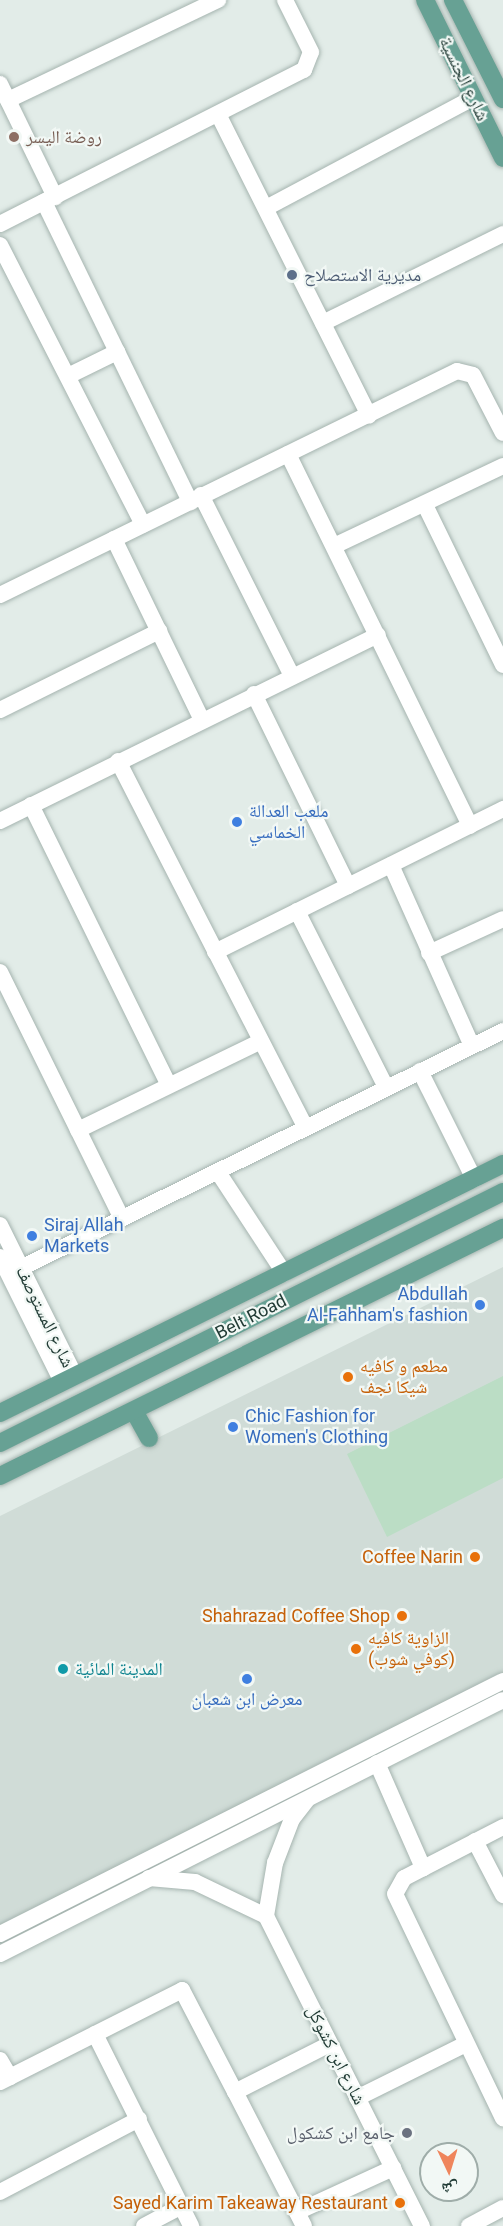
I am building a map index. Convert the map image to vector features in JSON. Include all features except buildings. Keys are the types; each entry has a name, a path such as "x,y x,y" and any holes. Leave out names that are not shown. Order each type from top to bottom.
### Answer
{"main road":[{"name":"شارع الجنسية","path":"425,0 503,158"},
{"name":"شارع الجنسية","path":"453,0 501,90"},
{"path":"0,1413 503,1164"},
{"name":"Belt Road","path":"0,1443 503,1192"},
{"name":"Belt Road","path":"0,1476 503,1228"},
{"path":"288,1270 373,1256"},
{"path":"134,1411 149,1438"}],"street":[{"path":"8,100 218,0"},
{"path":"0,224 219,116 310,63 285,0"},
{"path":"0,84 117,352 292,676"},
{"path":"266,208 473,98"},
{"path":"219,116 369,415"},
{"path":"323,323 503,234"},
{"path":"0,245 143,525"},
{"path":"68,376 117,352"},
{"path":"0,595 369,415 466,371 503,433"},
{"path":"288,454 470,826"},
{"path":"334,546 425,505 503,466"},
{"path":"425,505 503,665"},
{"path":"114,539 202,720"},
{"path":"0,710 159,631"},
{"path":"0,821 254,694 378,635"},
{"path":"254,694 348,886"},
{"path":"118,761 305,1126"},
{"path":"31,805 169,1085"},
{"path":"215,952 503,810"},
{"path":"391,865 471,1046"},
{"path":"297,911 386,1087"},
{"path":"429,953 503,919"},
{"path":"0,972 122,1219"},
{"path":"10,1273 218,1172 305,1126 503,1031"},
{"path":"78,1130 261,1041"},
{"path":"420,1071 474,1179"},
{"path":"218,1172 288,1270"},
{"name":"شارع المستوصف","path":"0,1225 10,1273"},
{"name":"شارع المستوصف","path":"0,1257 69,1379"},
{"path":"0,1954 376,1763 500,1692"},
{"path":"0,1934 500,1692"},
{"path":"376,1763 423,1868"},
{"path":"149,1878 195,1882 266,1916 269,1885 285,1834 310,1797"},
{"path":"503,1827 400,1881 395,1898 503,2118"},
{"path":"475,1841 503,1895"},
{"name":"شارع ابن كشوكل","path":"266,1916 422,2226"},
{"path":"0,2060 5,2079 182,1990 300,2219 393,2168"},
{"path":"95,2034 191,2226"},
{"path":"235,2092 330,2044"},
{"path":"357,2098 466,2044"},
{"path":"0,2192 139,2120"},
{"path":"144,2226 182,2206"},
{"path":"469,2226 503,2208"}],"shaded area":[{"name":"المدينة المائية","path":"503,1267 503,1677 0,1929 0,1516"}],"green space":[{"path":"503,1376 503,1478 387,1537 347,1454"}],"place":[{"name":"روضة اليسر","path":"14,137"},
{"name":"مديرية الاستصلاح","path":"292,275"},
{"name":"ملعب العدالة الخماسي","path":"237,822"},
{"name":"Siraj Allah Markets","path":"32,1236"},
{"name":"Abdullah Al-Fahham's fashion","path":"480,1305"},
{"name":"مطعم و كافيه شيكا نجف","path":"348,1377"},
{"name":"Chic Fashion for Women's Clothing","path":"233,1427"},
{"name":"Coffee Narin","path":"475,1557"},
{"name":"Shahrazad Coffee Shop","path":"402,1616"},
{"name":"الزاوية كافيه (كوفي شوب)","path":"356,1649"},
{"name":"المدينة المائية","path":"63,1669"},
{"name":"معرض ابن شعبان","path":"247,1679"},
{"name":"جامع ابن كشكول","path":"407,2133"},
{"name":"Sayed Karim Takeaway Restaurant","path":"400,2203"}]}
